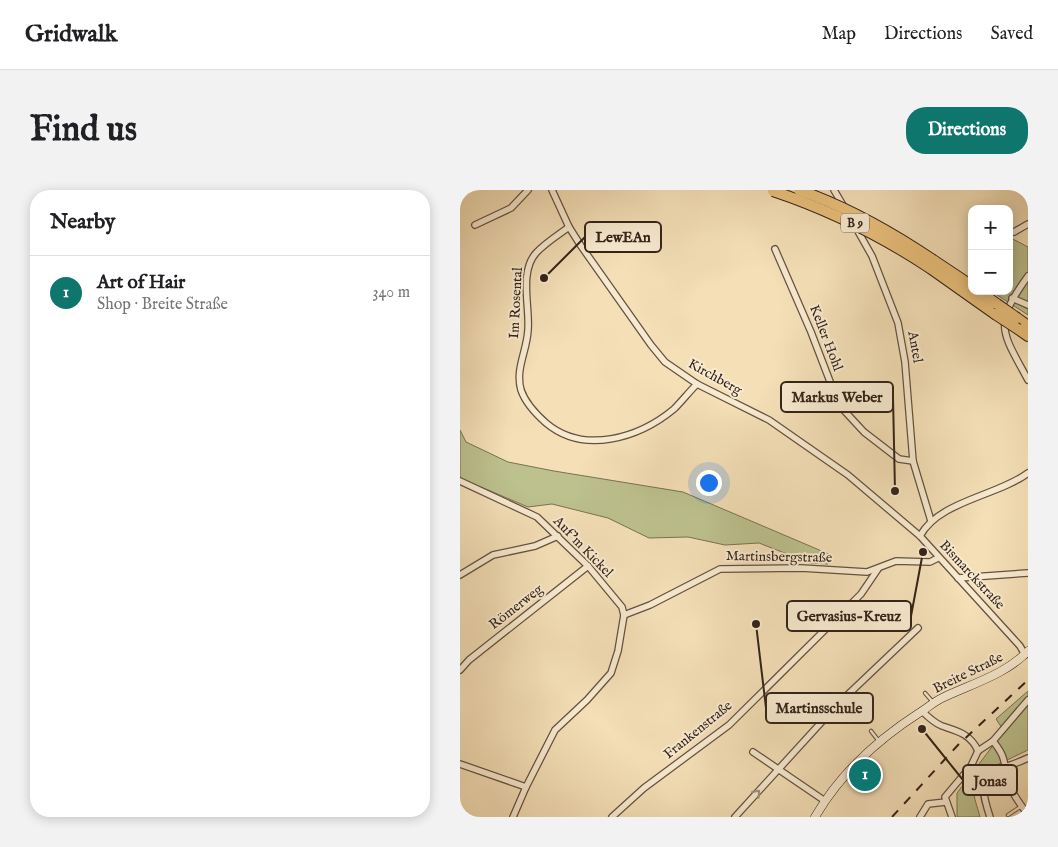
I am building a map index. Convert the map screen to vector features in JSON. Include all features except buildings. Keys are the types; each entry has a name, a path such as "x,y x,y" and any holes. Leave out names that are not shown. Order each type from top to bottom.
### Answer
{"highway":[{"name":"B 9","path":"772,190 841,216 968,284"},
{"name":"B 9","path":"799,190 842,206 872,222 996,309 1021,324 1028,336"},
{"name":"B 9","path":"982,295 996,309"}],"street":[{"path":"475,225 511,208 528,190"},
{"name":"Kirchberg","path":"552,190 569,227 650,345 665,362 697,384 769,420 848,475 920,536"},
{"name":"Antel","path":"834,190 872,256 898,323 905,362 913,461 931,521"},
{"path":"1014,232 1028,224"},
{"name":"Im Rosental","path":"569,227 536,253 527,268 528,334 519,379 522,392 540,417 554,430 578,440 608,442 641,428 673,409 697,384"},
{"name":"Keller Hohl","path":"775,249 811,332 839,405 864,432 899,459 913,461"},
{"path":"1028,276 1012,298 1005,312 1003,330 1028,380"},
{"path":"1012,298 1028,305"},
{"path":"920,536 925,526 956,506 1008,485 1028,473"},
{"name":"Auf'm Kickel","path":"460,481 537,517 588,566 622,607 624,615"},
{"path":"460,575 493,555 535,546 558,536"},
{"name":"Bismarckstraße","path":"920,536 1026,653"},
{"name":"Martinsbergstraße","path":"624,615 650,605 720,569 801,568 858,572 878,569 896,561 930,562 938,558"},
{"name":"Römerweg","path":"460,670 469,660 588,566"},
{"name":"Frankenstraße","path":"612,817 644,788 729,725 861,594 878,569"},
{"path":"958,578 1028,573"},
{"path":"513,817 555,730 588,700 611,673 618,651 624,615"},
{"path":"735,817 838,704 918,628"},
{"name":"Breite Straße","path":"815,817 825,801 852,768 879,742 933,704 1017,663 1026,653"},
{"path":"952,817 945,797 971,766 978,750 993,740 1028,700"},
{"path":"922,711 940,725 961,731 978,750"},
{"path":"993,740 1004,756 1008,780 1028,815"},
{"path":"752,752 825,801"},
{"path":"990,817 982,790 983,782 990,772 1028,758"},
{"path":"460,764 526,787"},
{"path":"920,817 928,804 946,802"}],"lane":[{"path":"925,693 933,704"},
{"path":"871,732 879,742"},
{"path":"1008,815 1022,806"}],"green space":[{"path":"1013,239 1028,247 1028,315 997,295 1013,295"},
{"path":"460,430 466,442 508,462 683,492 831,555 828,564 810,563 759,543 725,545 688,537 649,538 608,518 552,504 528,507 460,478"},
{"path":"1028,691 1028,750 980,773 976,778 974,789 980,817 957,817 957,793 1004,731 996,719"}],"railway":[{"path":"892,817 958,745 1028,680"}],"place":[{"name":"LewEAn","path":"544,278"},
{"name":"Markus Weber","path":"895,491"},
{"name":"Gervasius-Kreuz","path":"923,552"},
{"name":"Martinsschule","path":"756,624"},
{"name":"Jonas","path":"922,729"},
{"name":"Art of Hair","path":"865,775"}]}
